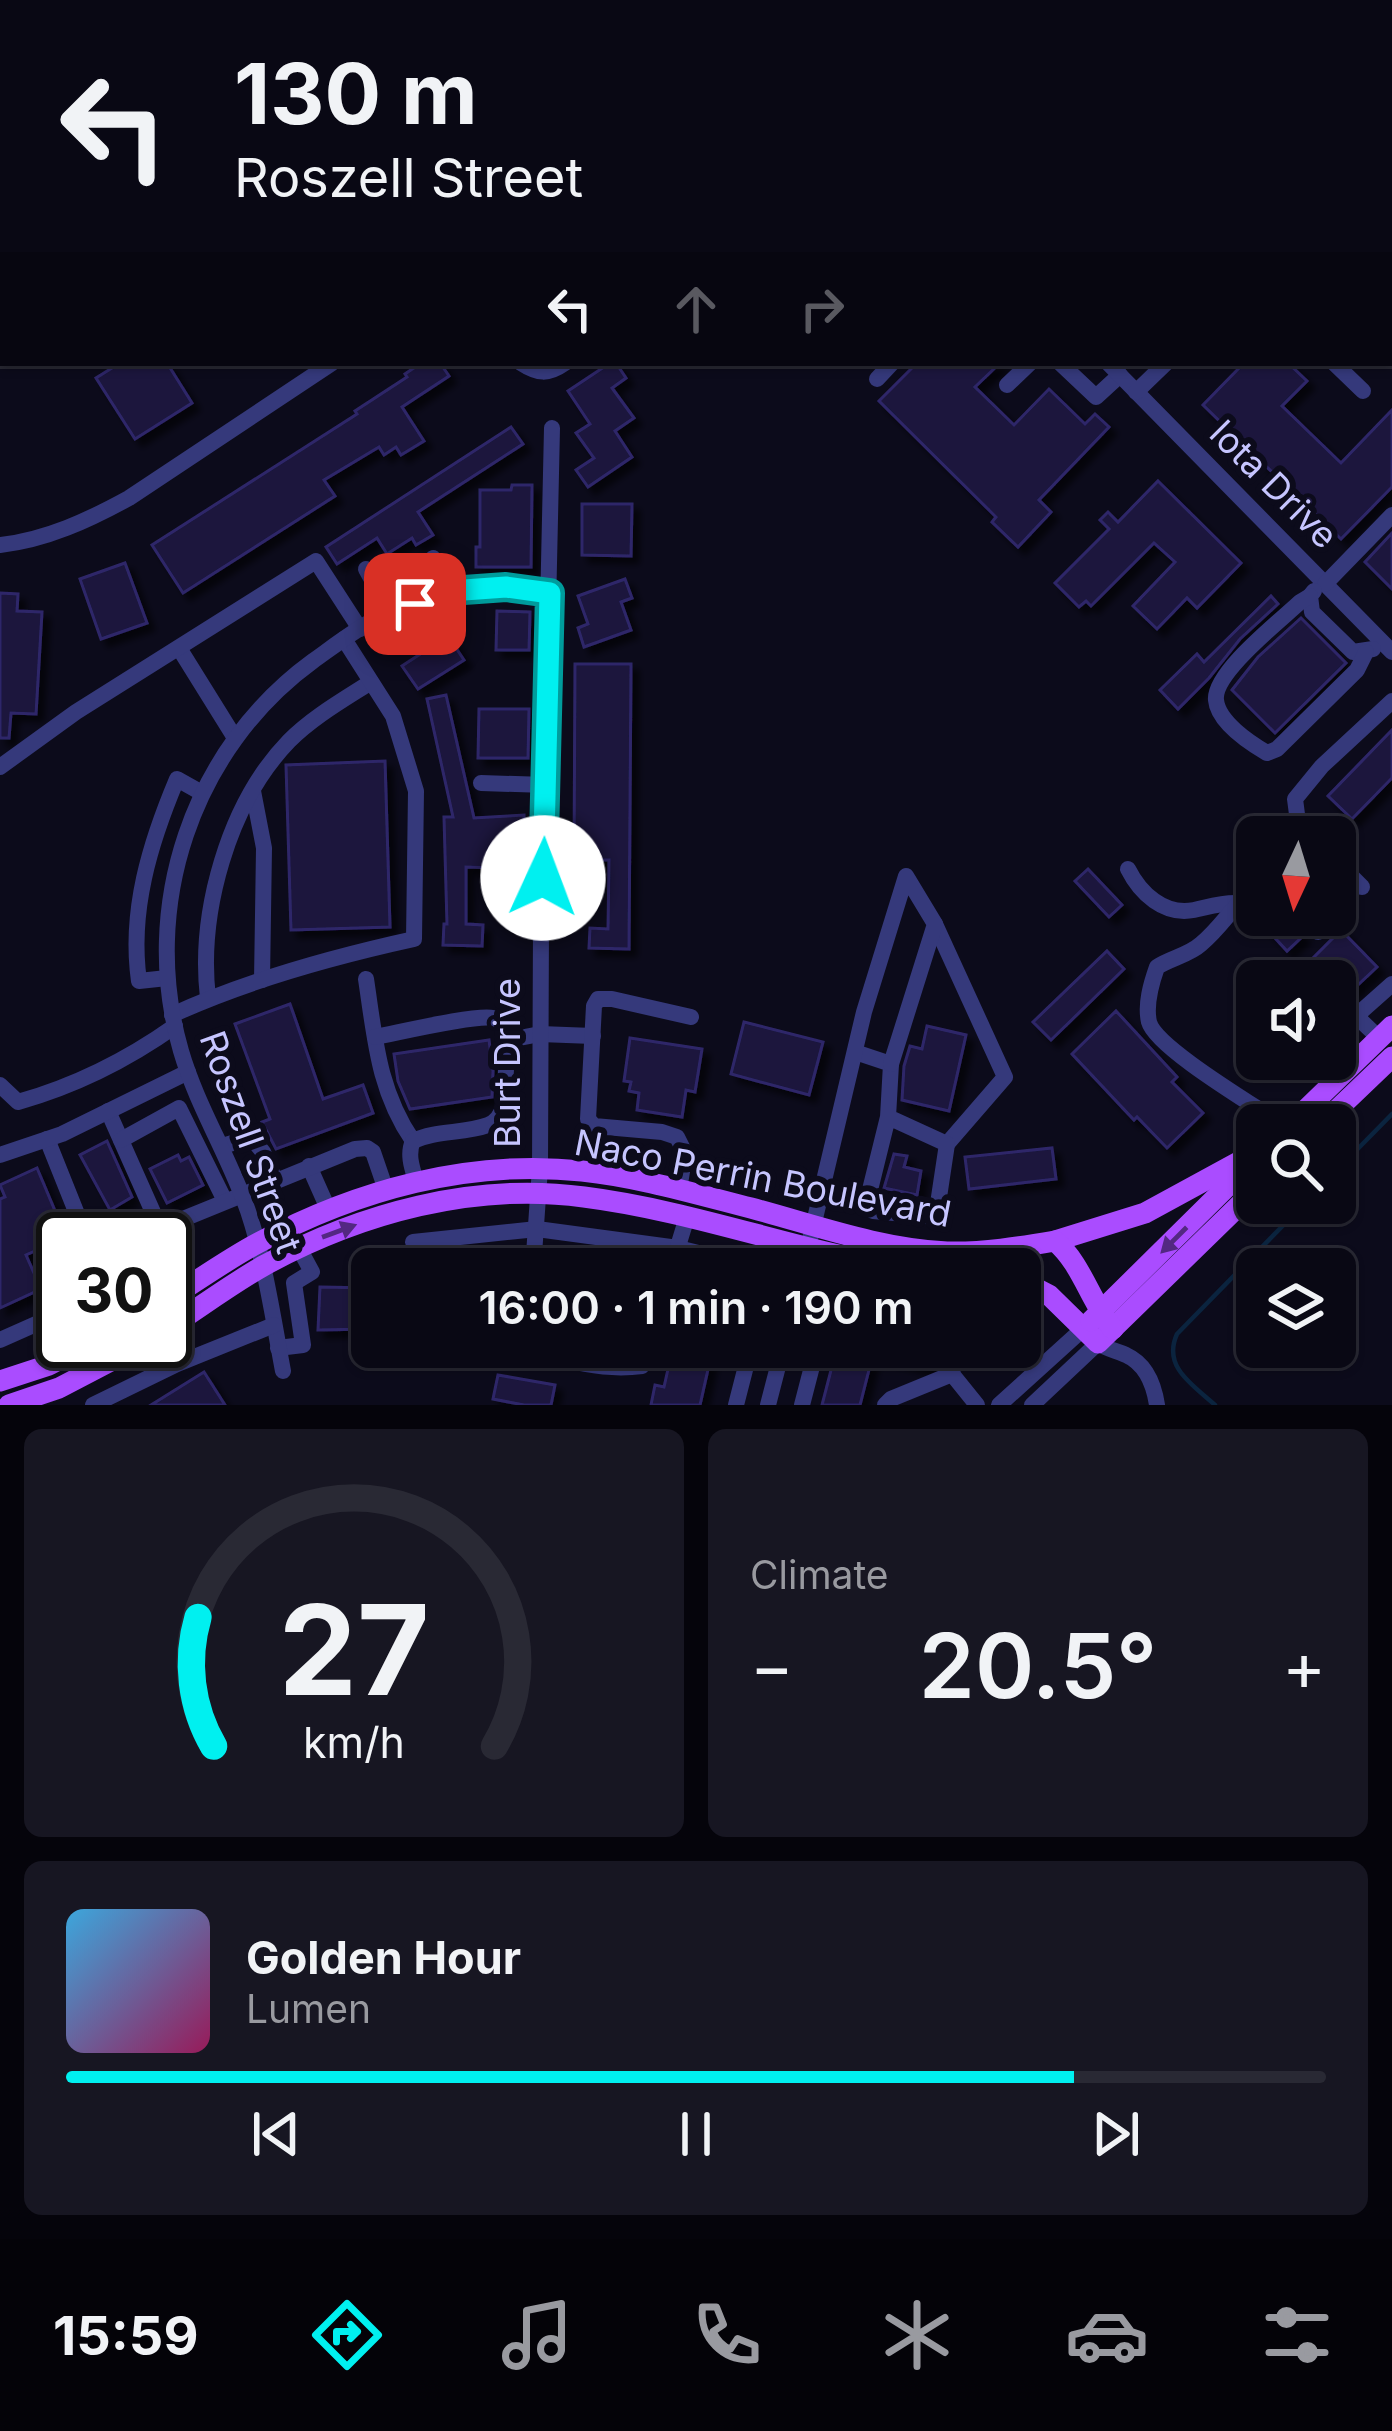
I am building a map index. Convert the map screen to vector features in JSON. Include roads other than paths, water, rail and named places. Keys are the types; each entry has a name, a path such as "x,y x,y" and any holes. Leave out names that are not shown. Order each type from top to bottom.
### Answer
{"main road":[{"path":"1312,1104 1388,1040"},
{"path":"1338,1104 1388,1040"},
{"name":"Naco Perrin Boulevard","path":"192,1284 257,1244 329,1211 449,1174 539,1168 584,1171 679,1190 858,1238 948,1252 1055,1241 1145,1213 1236,1166"},
{"path":"1099,1328 1236,1178"},
{"name":"Naco Perrin Boulevard","path":"192,1312 262,1267 323,1236 408,1207 453,1199 507,1194 581,1196 687,1217 774,1248"},
{"path":"1099,1328 1236,1207"},
{"path":"1055,1241 1073,1259 1099,1328"},
{"path":"1041,1291 1099,1328"},
{"path":"0,1382 40,1368"},
{"path":"9,1405 44,1399 98,1368"}],"street":[{"path":"0,545 66,529 130,498 328,366"},
{"path":"526,366 548,373 560,366"},
{"path":"877,379 889,366"},
{"path":"1007,385 1027,366"},
{"path":"1063,366 1096,397 1114,369"},
{"path":"1136,392 1163,366"},
{"path":"1337,366 1363,391"},
{"name":"Iota Drive","path":"1114,369 1319,587 1388,648"},
{"name":"Burt Drive","path":"535,1248 552,428"},
{"path":"1366,652 1357,670 1277,749 1267,753 1242,739 1215,698 1236,663 1392,515"},
{"path":"433,558 441,597"},
{"path":"0,767 76,712 316,561 371,682 393,716 416,791 414,939 208,998 136,1054 51,1093 18,1102 0,1085"},
{"path":"366,569 390,612"},
{"name":"Roszell Street","path":"283,1371 257,1244 233,1197 222,1146 188,1072 174,1020 166,940 186,830 235,738 290,678 352,634 390,612 464,590 506,587 550,593"},
{"path":"1319,587 1312,612 1353,652 1388,648"},
{"path":"179,647 235,738"},
{"path":"208,998 205,969 212,892 226,847 253,790 287,743 318,716 371,682"},
{"path":"1298,816 1295,799 1322,766 1392,701"},
{"path":"167,978 139,981 136,957 146,868 177,779 202,793"},
{"path":"482,784 546,785"},
{"path":"253,790 264,848 262,980"},
{"path":"1128,869 1146,896 1170,908 1189,911 1235,903 1230,915 1199,947 1157,967 1150,991 1150,1025 1169,1048 1255,1104"},
{"path":"808,1248 864,1012 906,876 935,924 1005,1077 947,1144 936,1217 873,1211"},
{"path":"1356,881 1362,887"},
{"path":"499,901 541,925 583,894"},
{"path":"873,1211 868,1198 888,1117 891,1064 935,924"},
{"path":"366,979 382,1080 395,1115 412,1141 416,1181"},
{"path":"1388,1040 1356,1016 1392,984"},
{"path":"679,1190 685,1153 677,1137 594,1126 588,1119 594,1006 598,999 611,999 692,1017"},
{"path":"375,1037 493,1018 514,1039"},
{"path":"412,1141 487,1126 499,1118 504,1108 507,1048 514,1039 540,1034 593,1036"},
{"path":"855,1052 891,1064"},
{"path":"0,1155 47,1139 188,1072"},
{"path":"121,1140 179,1108 233,1197"},
{"path":"108,1111 153,1212"},
{"path":"888,1117 947,1144"},
{"path":"47,1139 76,1212"},
{"path":"222,1146 254,1141 275,1180"},
{"path":"192,1214 355,1149 373,1152 386,1190"},
{"path":"309,1166 329,1211"},
{"path":"858,1238 873,1211"},
{"path":"412,1242 537,1228 678,1248 687,1217"},
{"path":"278,1348 303,1346 294,1283 312,1272 299,1249"},
{"path":"0,1340 36,1324"},
{"path":"87,1374 96,1404 274,1324"},
{"path":"1099,1328 1143,1368 1157,1405"},
{"path":"999,1405 1099,1328"},
{"path":"1032,1405 1099,1328"},
{"path":"736,1405 744,1368"},
{"path":"767,1368 776,1373"},
{"path":"768,1405 777,1368"},
{"path":"802,1405 812,1368"},
{"path":"953,1368 952,1374 977,1405"},
{"path":"885,1405 952,1374"}],"waterway":[{"path":"1356,1151 1392,1114"},
{"path":"1215,1405 1177,1366 1173,1346 1177,1334 1284,1224"}]}
